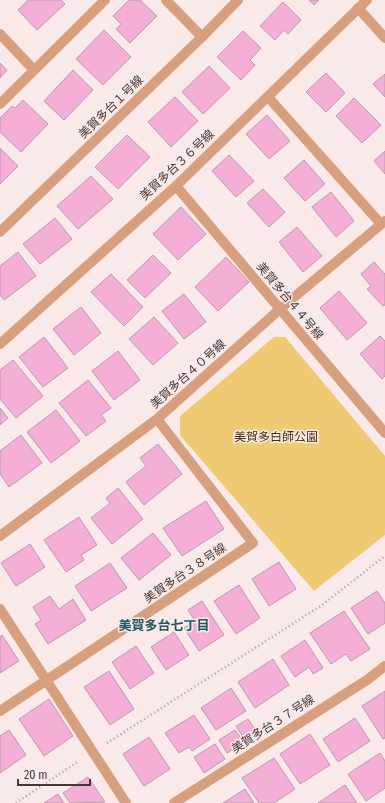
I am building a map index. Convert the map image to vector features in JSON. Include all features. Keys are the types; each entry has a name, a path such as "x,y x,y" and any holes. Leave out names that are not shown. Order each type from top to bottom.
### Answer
{"street":[{"path":"0,104 105,0"},
{"path":"166,0 202,37"},
{"name":"美賀多台１号線","path":"0,232 202,37 238,0"},
{"name":"美賀多台３６号線","path":"0,344 176,186 367,0"},
{"path":"358,8 385,38"},
{"path":"0,34 34,70"},
{"path":"268,97 383,222"},
{"name":"美賀多台４４号線","path":"176,186 384,430"},
{"name":"美賀多台４０号線","path":"0,536 157,419 280,309 383,222"},
{"name":"美賀多台３８号線","path":"0,712 253,543 157,419"},
{"path":"0,609 126,803"},
{"name":"美賀多台３７号線","path":"174,803 360,684 385,666"}],"path":[{"path":"16,803 322,605 385,556"}],"green space":[{"name":"美賀多白師公園","path":"274,337 285,337 385,456 385,535 314,591 180,435 180,416"}],"building":[{"path":"28,0 61,0 65,4 37,30 18,10"},
{"path":"129,0 140,0 157,16 130,43 116,29 121,24 113,16"},
{"path":"309,0 319,0 314,5"},
{"path":"283,2 301,20 288,34 284,30 275,40 260,26"},
{"path":"104,30 131,57 103,85 76,59"},
{"path":"243,31 261,48 250,60 255,65 241,80 217,57"},
{"path":"0,63 7,70 0,78"},
{"path":"209,66 230,88 203,114 182,92"},
{"path":"73,70 93,90 64,120 44,101"},
{"path":"326,73 345,93 326,112 306,92"},
{"path":"385,74 385,97 373,84"},
{"path":"175,97 198,121 171,147 148,122"},
{"path":"354,98 381,125 362,143 336,116"},
{"path":"23,100 48,124 21,152 0,132 0,118 12,106 15,108"},
{"path":"267,115 290,141 269,159 246,134"},
{"path":"127,135 150,157 118,189 95,167"},
{"path":"0,148 18,166 0,184"},
{"path":"385,151 385,174 374,161"},
{"path":"229,155 254,181 236,197 212,171"},
{"path":"304,160 325,184 305,201 284,178"},
{"path":"91,176 113,199 78,229 57,206"},
{"path":"263,189 285,212 269,227 247,203"},
{"path":"331,192 354,221 336,237 312,207"},
{"path":"181,207 206,234 178,260 153,234"},
{"path":"55,218 72,239 40,264 23,244"},
{"path":"297,227 322,256 303,272 279,242"},
{"path":"18,252 36,276 4,300 0,295 0,266"},
{"path":"153,255 171,273 145,298 127,280"},
{"path":"226,257 249,282 218,311 195,287"},
{"path":"374,262 385,274 385,305 383,306 367,289 371,286 361,274"},
{"path":"111,274 143,307 124,326 91,292"},
{"path":"339,291 367,323 347,340 320,308"},
{"path":"184,294 206,322 184,339 162,311"},
{"path":"81,307 101,333 74,355 53,329"},
{"path":"154,317 178,343 153,365 129,339"},
{"path":"380,336 385,341 385,376 382,379 360,354"},
{"path":"44,337 68,368 43,387 19,357"},
{"path":"118,351 140,380 114,400 92,371"},
{"path":"13,360 43,396 16,418 0,399 0,370"},
{"path":"88,380 111,408 101,415 106,421 86,436 59,403"},
{"path":"0,408 8,418 0,425"},
{"path":"56,410 80,441 51,463 27,432"},
{"path":"21,435 42,463 9,487 0,474 0,451"},
{"path":"158,444 182,474 144,505 126,482 146,466 140,458"},
{"path":"118,488 143,519 112,544 91,518 110,503 106,498"},
{"path":"206,501 224,529 182,556 163,528"},
{"path":"79,517 97,545 81,555 84,560 66,572 44,540"},
{"path":"153,533 171,555 139,580 121,558"},
{"path":"30,544 45,567 16,586 1,563"},
{"path":"279,562 296,589 269,606 252,579"},
{"path":"110,563 127,588 91,611 75,586"},
{"path":"239,585 260,618 236,634 214,601"},
{"path":"377,591 385,603 385,623 368,634 351,608"},
{"path":"50,596 59,609 73,599 86,620 48,644 35,624 41,620 33,607"},
{"path":"202,601 224,635 199,651 184,628 195,621 188,610"},
{"path":"344,611 370,649 351,661 346,654 331,664 310,633"},
{"path":"174,632 189,655 166,670 151,647"},
{"path":"2,635 19,661 0,673 0,637"},
{"path":"305,640 323,668 313,674 309,667 295,677 281,656"},
{"path":"136,646 154,673 130,689 112,662"},
{"path":"273,659 289,685 255,708 238,682"},
{"path":"109,671 134,709 110,725 84,687"},
{"path":"231,688 246,711 216,730 201,708"},
{"path":"385,691 385,738 383,739 362,706"},
{"path":"49,699 73,736 44,756 19,719"},
{"path":"194,715 210,739 192,751 189,747 179,753 165,733"},
{"path":"355,718 370,741 338,762 323,739"},
{"path":"248,719 257,732 245,740 236,726"},
{"path":"9,730 26,755 0,773 0,736"},
{"path":"235,730 244,742 227,753 219,740"},
{"path":"310,734 330,765 300,784 280,754"},
{"path":"149,737 170,769 144,786 123,754"},
{"path":"215,744 225,759 204,773 194,757"},
{"path":"380,753 385,761 385,788 366,801 348,774"},
{"path":"274,758 295,789 274,803 259,803 242,778"},
{"path":"88,777 105,802 70,803 63,793"},
{"path":"345,785 357,803 318,803"},
{"path":"245,789 254,803 223,803"},
{"path":"58,794 64,803 44,803"}],"district":[{"name":"美賀多台七丁目","path":"164,625"}]}
